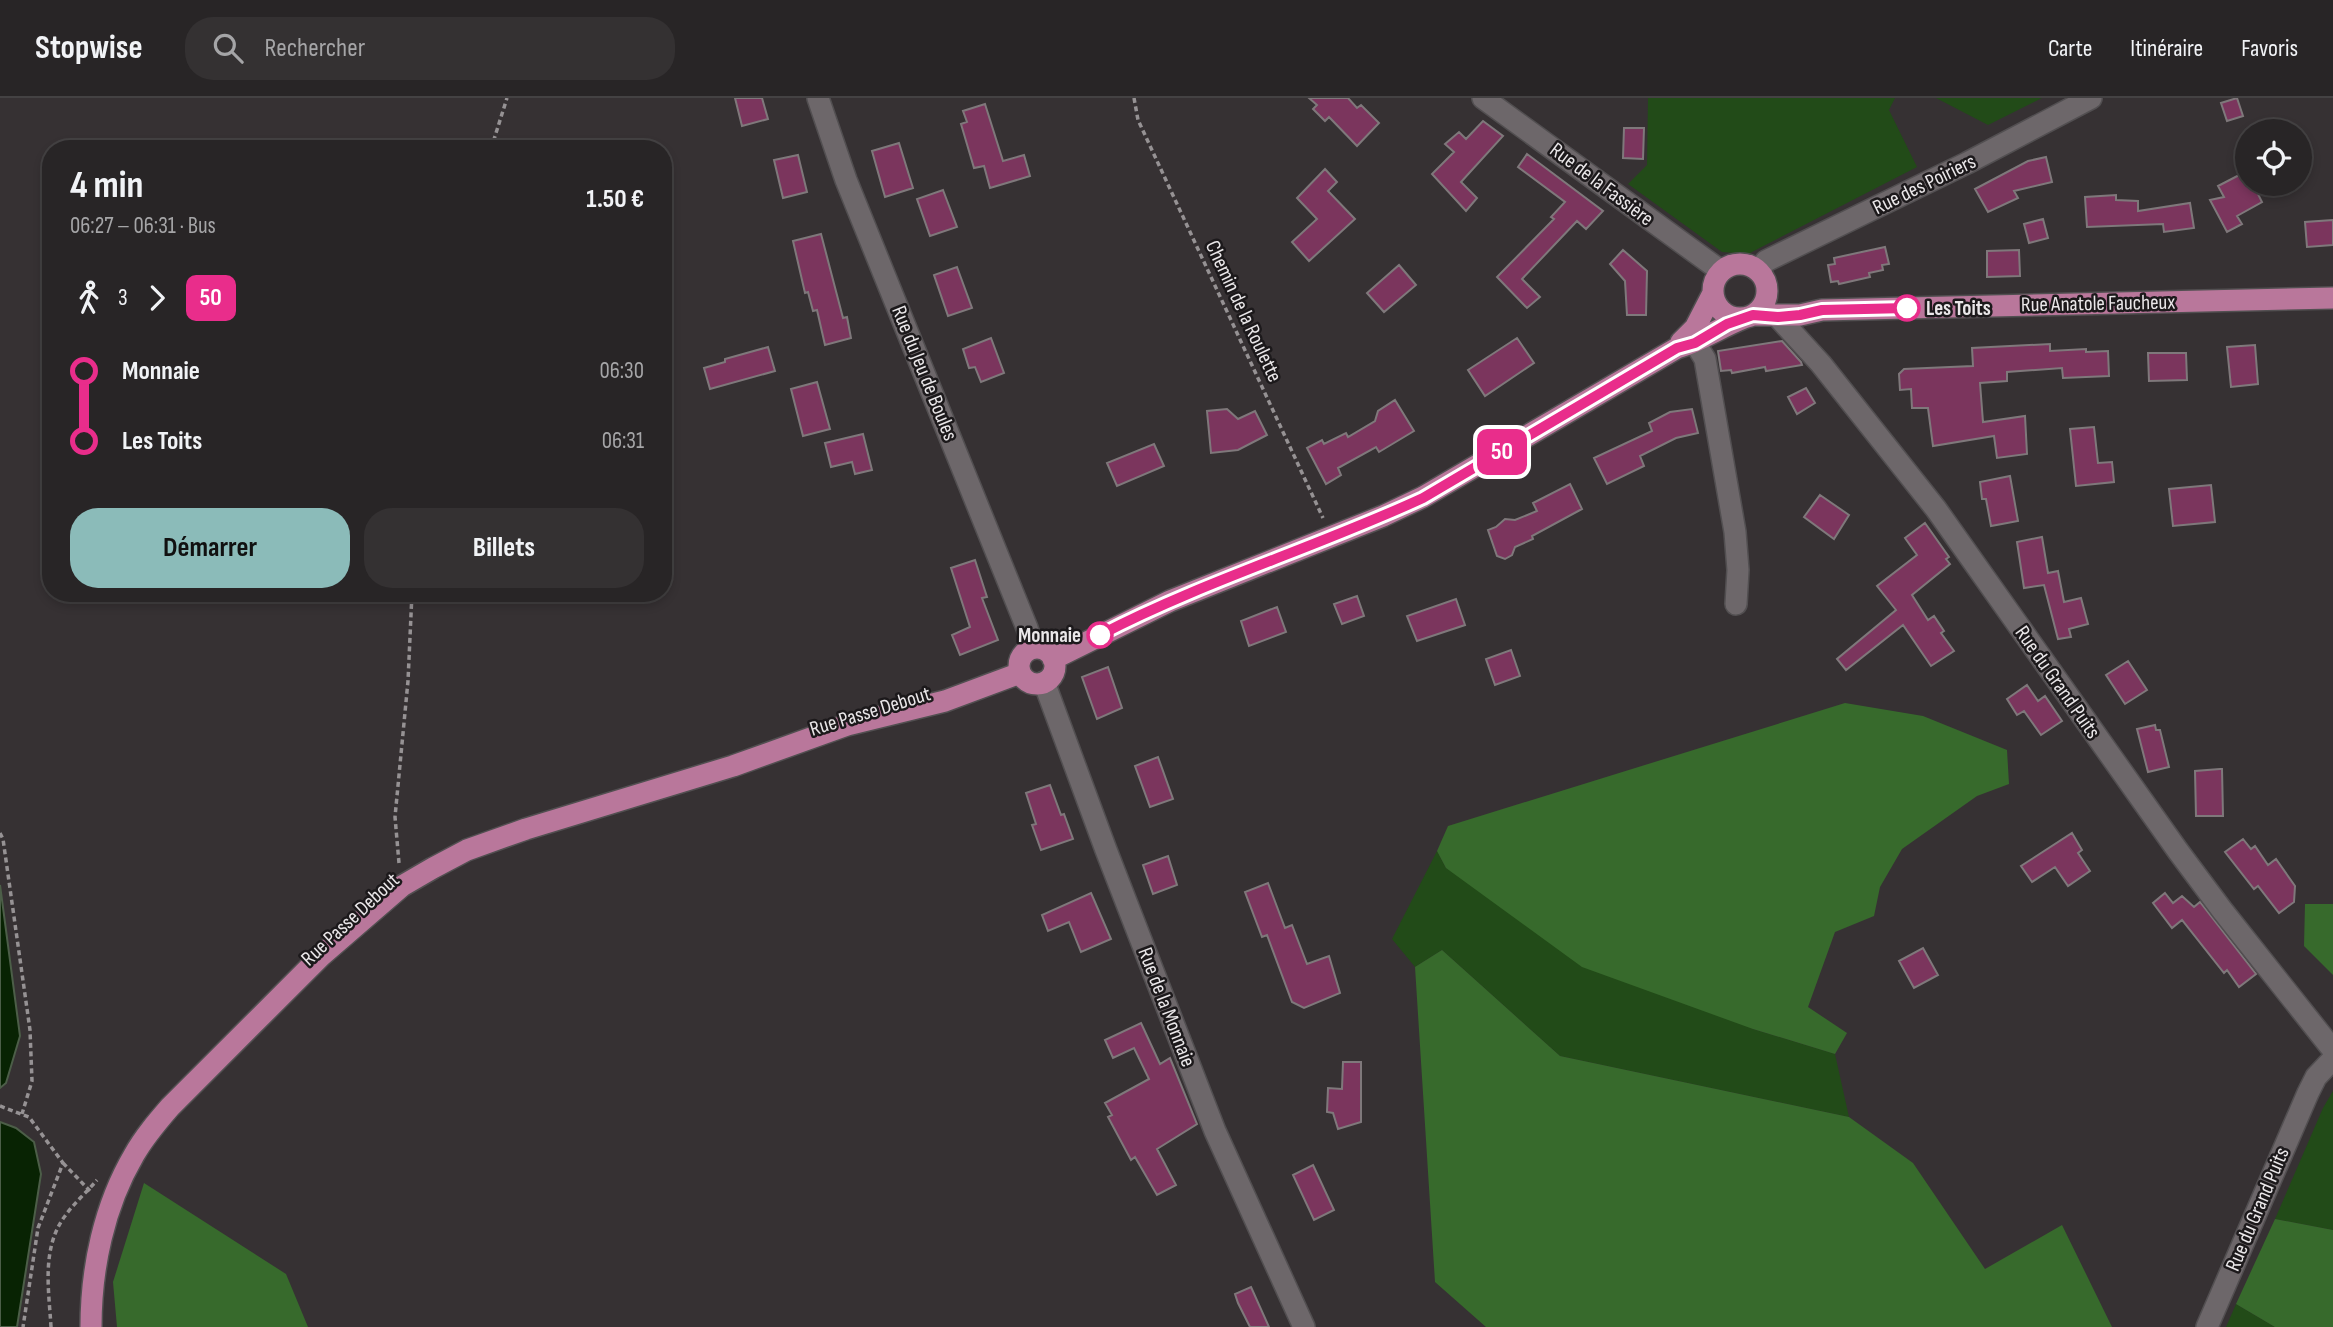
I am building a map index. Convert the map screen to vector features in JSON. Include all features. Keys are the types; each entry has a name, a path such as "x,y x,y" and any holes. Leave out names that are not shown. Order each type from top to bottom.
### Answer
{"main road":[{"path":"1054,659 1170,601 1383,516 1433,492 1686,345 1749,317 1765,302 1767,293 1767,283 1758,271 1747,264 1738,263 1721,271 1715,278 1712,295 1686,345"},
{"name":"Rue Anatole Faucheux","path":"1767,293 1790,303 1822,310"},
{"path":"1712,295 1715,303 1727,315 1749,317"},
{"name":"Rue Anatole Faucheux","path":"1749,317 1800,315 1822,310 2333,298"},
{"path":"1033,648 1045,650 1054,659 1054,671 1044,682 1029,682 1020,673 1020,659 1033,648"},
{"name":"Rue Passe Debout","path":"91,1327 97,1254 113,1205 134,1155 170,1107 321,956 402,886 467,850 526,829 733,766 848,725 945,701 1020,673"}],"street":[{"name":"Rue du Jeu de Boules","path":"818,98 846,180 1033,648"},
{"name":"Rue de la Fassière","path":"1483,98 1721,271"},
{"name":"Rue des Poiriers","path":"1758,271 1766,261 1967,163 2091,98"},
{"name":"Rue du Grand Puits","path":"1778,317 1821,364 1936,509 2185,861 2333,1050"},
{"path":"1686,345 1705,359 1735,532 1738,570 1736,604"},
{"name":"Rue de la Monnaie","path":"1044,682 1215,1131 1304,1327"},
{"name":"Rue du Grand Puits","path":"2207,1327 2308,1093 2316,1077 2333,1059"}],"path":[{"path":"494,140 507,98"},
{"name":"Chemin de la Roulette","path":"1134,98 1138,120 1331,536"},
{"path":"402,886 395,817 406,705 412,602"},
{"path":"0,833 30,1030 32,1081 22,1114"},
{"path":"0,1106 29,1117 88,1191 113,1205"},
{"path":"23,1327 38,1228 63,1163"},
{"path":"51,1327 48,1268 52,1241 64,1217 102,1174"}],"shaded area":[{"path":"1648,98 1895,98 1889,110 1917,167 1748,254 1722,252 1628,184 1647,165"},
{"path":"1936,98 2042,98 1988,125"},
{"path":"1437,851 1446,868 1753,1029 1835,1054 1849,1117 1560,1056 1442,950 1415,967 1392,939"},
{"path":"0,885 20,1036 6,1083 0,1088"},
{"path":"2333,1091 2333,1230 2275,1219 2323,1108"},
{"path":"0,1122 16,1128 34,1142 41,1174 17,1327 0,1327"},
{"path":"2236,1304 2275,1327 2226,1327"}],"green space":[{"path":"1845,703 1923,716 2007,750 2009,784 1977,796 1902,849 1880,887 1874,916 1835,932 1808,1007 1847,1033 1835,1054 1753,1029 1582,967 1446,868 1437,851 1448,826"},
{"path":"2305,904 2333,904 2333,975 2304,946"},
{"path":"1442,950 1560,1056 1849,1117 1913,1163 1985,1269 2062,1225 2112,1327 1486,1327 1435,1282 1415,967"},
{"path":"144,1183 286,1274 308,1327 117,1327 113,1282"},
{"path":"2275,1219 2333,1230 2333,1327 2275,1327 2236,1304"}],"building":[{"path":"735,98 762,98 768,119 742,126"},
{"path":"1309,98 1348,98 1357,108 1361,105 1379,123 1357,146 1329,117 1325,121 1313,109 1317,105"},
{"path":"2237,98 2243,116 2227,121 2221,103"},
{"path":"985,104 1003,161 1024,155 1030,176 990,188 984,166 974,168 961,124 967,122 963,111"},
{"path":"1483,121 1503,136 1461,182 1477,198 1466,211 1432,174 1454,152 1445,144 1459,132 1466,139"},
{"path":"1624,128 1644,128 1643,159 1623,158"},
{"path":"899,143 913,188 885,197 872,151"},
{"path":"1527,154 1603,211 1586,229 1577,221 1522,279 1540,297 1527,308 1497,277 1554,219 1551,217 1565,202 1518,167"},
{"path":"798,155 807,192 783,198 774,160"},
{"path":"2046,157 2052,182 2014,191 2018,198 1988,212 1975,189 2028,161"},
{"path":"1325,169 1337,182 1328,191 1355,219 1309,261 1292,242 1317,219 1297,198"},
{"path":"2235,177 2235,196 2259,196 2262,202 2237,216 2242,224 2227,232 2210,200 2224,197 2218,186"},
{"path":"943,190 957,227 930,236 917,199"},
{"path":"2116,195 2116,200 2138,201 2138,211 2190,203 2194,228 2164,232 2163,224 2087,227 2085,197"},
{"path":"2043,219 2048,238 2029,243 2024,224"},
{"path":"2333,220 2333,245 2307,247 2305,222"},
{"path":"821,234 843,318 847,317 851,338 825,345 817,310 813,311 808,292 805,293 793,241"},
{"path":"1885,247 1889,264 1882,265 1883,270 1869,273 1870,277 1839,284 1838,281 1831,282 1828,265 1835,264 1834,258"},
{"path":"1623,250 1647,271 1646,315 1627,315 1625,281 1610,264"},
{"path":"2019,250 2020,276 1987,277 1987,251"},
{"path":"1399,265 1416,285 1384,312 1367,293"},
{"path":"957,267 972,308 948,316 934,275"},
{"path":"991,338 1004,373 981,382 975,367 969,368 963,349"},
{"path":"1517,338 1534,363 1485,396 1468,370"},
{"path":"1782,341 1802,365 1766,371 1765,367 1732,373 1731,370 1721,371 1718,351"},
{"path":"2050,344 2050,351 2108,351 2109,376 2063,378 2062,368 2007,372 2007,381 1980,383 1983,422 2025,416 2027,454 1997,458 1994,436 1933,446 1928,408 1912,408 1911,389 1900,390 1899,374 1904,369 1973,366 1972,348"},
{"path":"2255,345 2258,384 2231,387 2227,347"},
{"path":"768,347 775,371 710,389 704,368"},
{"path":"2148,353 2186,353 2187,380 2149,381"},
{"path":"817,382 830,429 803,436 791,389"},
{"path":"1806,388 1815,403 1797,414 1788,397"},
{"path":"1395,400 1414,431 1379,452 1376,447 1338,468 1341,475 1326,484 1307,448 1322,440 1324,444 1346,433 1348,437 1375,421 1378,411"},
{"path":"1227,409 1238,419 1255,411 1267,435 1238,450 1211,453 1207,411"},
{"path":"1692,409 1698,433 1676,438 1640,456 1644,466 1607,484 1594,458 1652,431 1649,423 1670,412"},
{"path":"2094,427 2098,463 2112,462 2114,482 2076,486 2070,429"},
{"path":"863,434 872,470 855,474 852,462 831,467 825,443"},
{"path":"1154,444 1164,466 1117,486 1107,463"},
{"path":"2010,476 2018,521 1991,526 1986,499 1982,499 1980,482"},
{"path":"1570,484 1582,509 1515,547 1512,555 1505,559 1497,556 1488,530 1505,519 1515,520 1537,511 1533,503"},
{"path":"2211,485 2215,522 2173,526 2169,489"},
{"path":"1820,495 1849,515 1834,539 1804,517"},
{"path":"1925,523 1949,557 1946,559 1950,564 1912,595 1928,620 1934,616 1944,631 1941,633 1954,651 1931,666 1903,625 1846,670 1837,659 1896,610 1877,586 1917,555 1905,538"},
{"path":"2042,537 2048,573 2058,571 2064,602 2081,598 2088,624 2069,629 2071,637 2058,639 2044,585 2024,588 2017,542"},
{"path":"975,560 987,597 982,598 998,640 960,655 952,635 970,627 951,568"},
{"path":"1357,596 1364,616 1342,624 1334,604"},
{"path":"1456,599 1465,625 1417,641 1407,616"},
{"path":"1277,607 1286,632 1249,646 1241,621"},
{"path":"1511,650 1520,676 1495,685 1486,659"},
{"path":"2128,661 2147,690 2125,704 2106,675"},
{"path":"1108,667 1122,708 1097,719 1082,677"},
{"path":"2027,685 2038,701 2045,696 2062,721 2041,735 2024,711 2017,715 2007,699"},
{"path":"2155,725 2156,730 2160,730 2169,767 2148,772 2137,729"},
{"path":"1158,757 1173,799 1150,807 1135,766"},
{"path":"2222,769 2223,816 2196,816 2195,771"},
{"path":"1050,785 1073,839 1041,850 1032,825 1036,824 1026,793"},
{"path":"2072,833 2082,850 2078,853 2090,871 2068,886 2055,867 2032,882 2021,866"},
{"path":"2243,839 2251,849 2255,846 2268,865 2276,859 2295,886 2294,902 2279,913 2258,886 2254,889 2225,852"},
{"path":"1168,856 1177,885 1153,894 1143,865"},
{"path":"1268,883 1285,928 1292,925 1307,964 1329,956 1340,993 1304,1008 1292,1002 1267,935 1262,937 1245,892"},
{"path":"1091,893 1111,939 1081,952 1069,922 1048,931 1042,915"},
{"path":"2165,893 2173,903 2182,896 2194,907 2200,902 2256,974 2239,987 2227,970 2224,973 2182,920 2172,928 2153,903"},
{"path":"1923,948 1938,975 1914,988 1899,961"},
{"path":"1141,1023 1160,1064 1170,1058 1197,1124 1157,1149 1176,1185 1157,1195 1135,1157 1131,1160 1108,1117 1112,1115 1105,1103 1149,1079 1134,1048 1113,1058 1105,1040"},
{"path":"1343,1062 1361,1062 1361,1122 1338,1129 1333,1113 1327,1112 1328,1088 1342,1089"},
{"path":"1313,1165 1334,1210 1314,1220 1293,1175"},
{"path":"1251,1287 1269,1327 1250,1327 1238,1303 1235,1294"}],"bus line":[{"name":"50","path":"1100,635 1170,601 1423,498 1677,348 1695,343 1727,324 1753,315 1778,317 1822,310 1907,308"}],"place":[{"name":"Les Toits","path":"1907,308"},
{"name":"Monnaie","path":"1100,635"}]}
